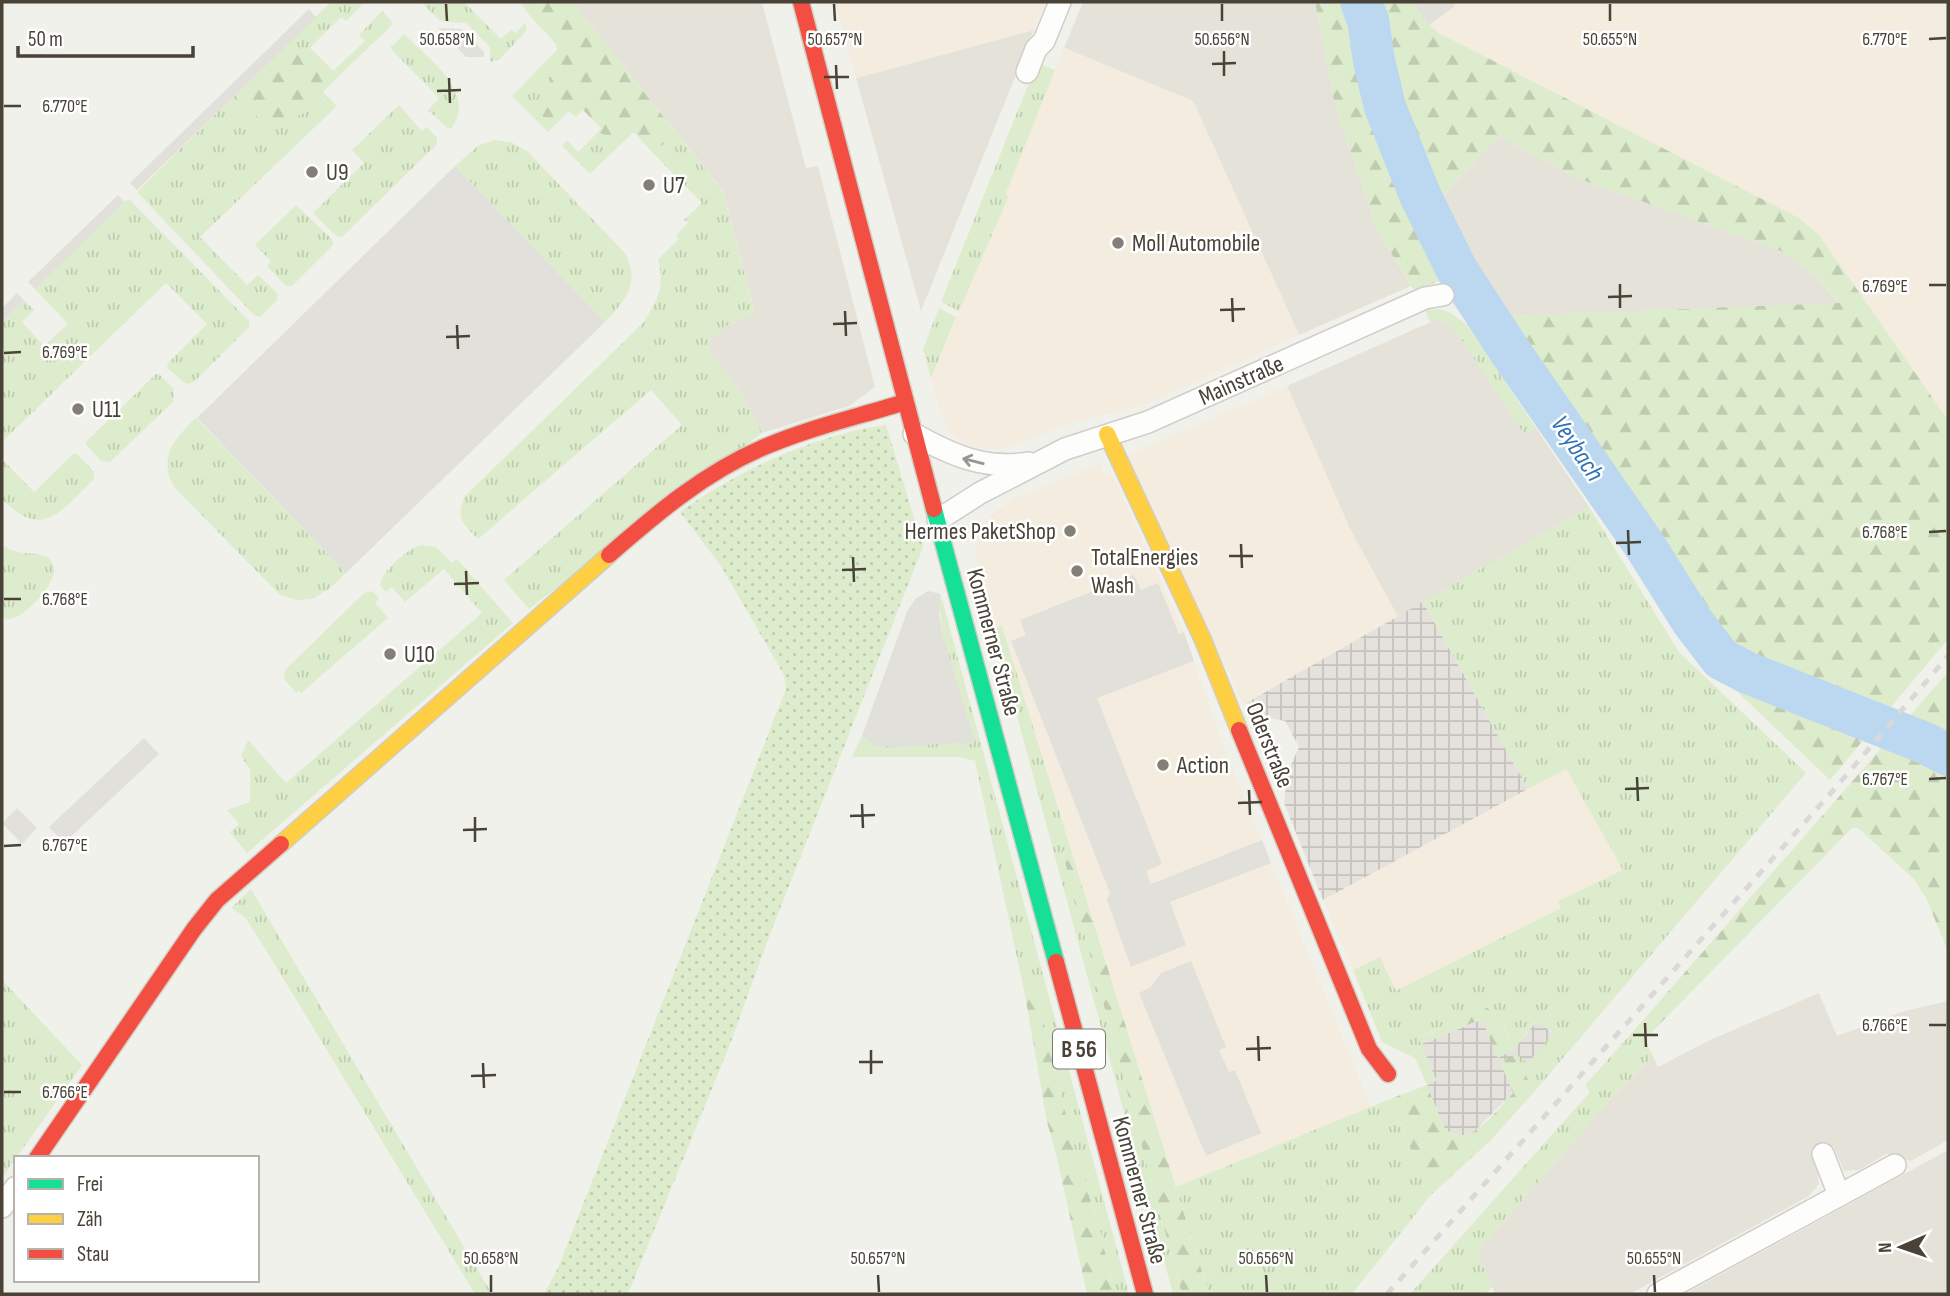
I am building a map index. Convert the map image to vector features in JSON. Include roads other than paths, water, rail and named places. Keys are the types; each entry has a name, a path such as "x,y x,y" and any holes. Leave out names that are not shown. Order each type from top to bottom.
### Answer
{"street":[{"name":"Kommerner Straße","path":"801,2 905,402 1145,1294"},
{"path":"1027,72 1036,49 1044,41 1060,2"},
{"name":"Mainstraße","path":"938,520 1037,461 1107,434 1148,422 1425,298 1443,295"},
{"path":"38,1156 194,929 217,901 672,500 744,456 781,440 905,402"},
{"name":"Mainstraße","path":"914,434 951,454 984,464 1014,465 1037,461"},
{"name":"Oderstraße","path":"1107,434 1203,640 1368,1049 1388,1074"},
{"path":"1823,1154 1839,1195"},
{"path":"1658,1294 1895,1165"},
{"path":"2,1207 14,1190"}],"waterway":[{"name":"Veybach","path":"1361,2 1368,20 1385,107 1420,195 1457,270 1645,546 1692,621 1721,659 1748,673 1925,743 1948,755"}],"railway":[{"path":"1387,1294 1837,786 1948,656"}],"place":[{"name":"U9","path":"312,172"},
{"name":"U7","path":"649,185"},
{"name":"Moll Automobile","path":"1118,243"},
{"name":"U11","path":"78,409"},
{"name":"Hermes PaketShop","path":"1070,531"},
{"name":"TotalEnergies Wash","path":"1077,571"},
{"name":"U10","path":"390,654"},
{"name":"Action","path":"1163,765"}]}
